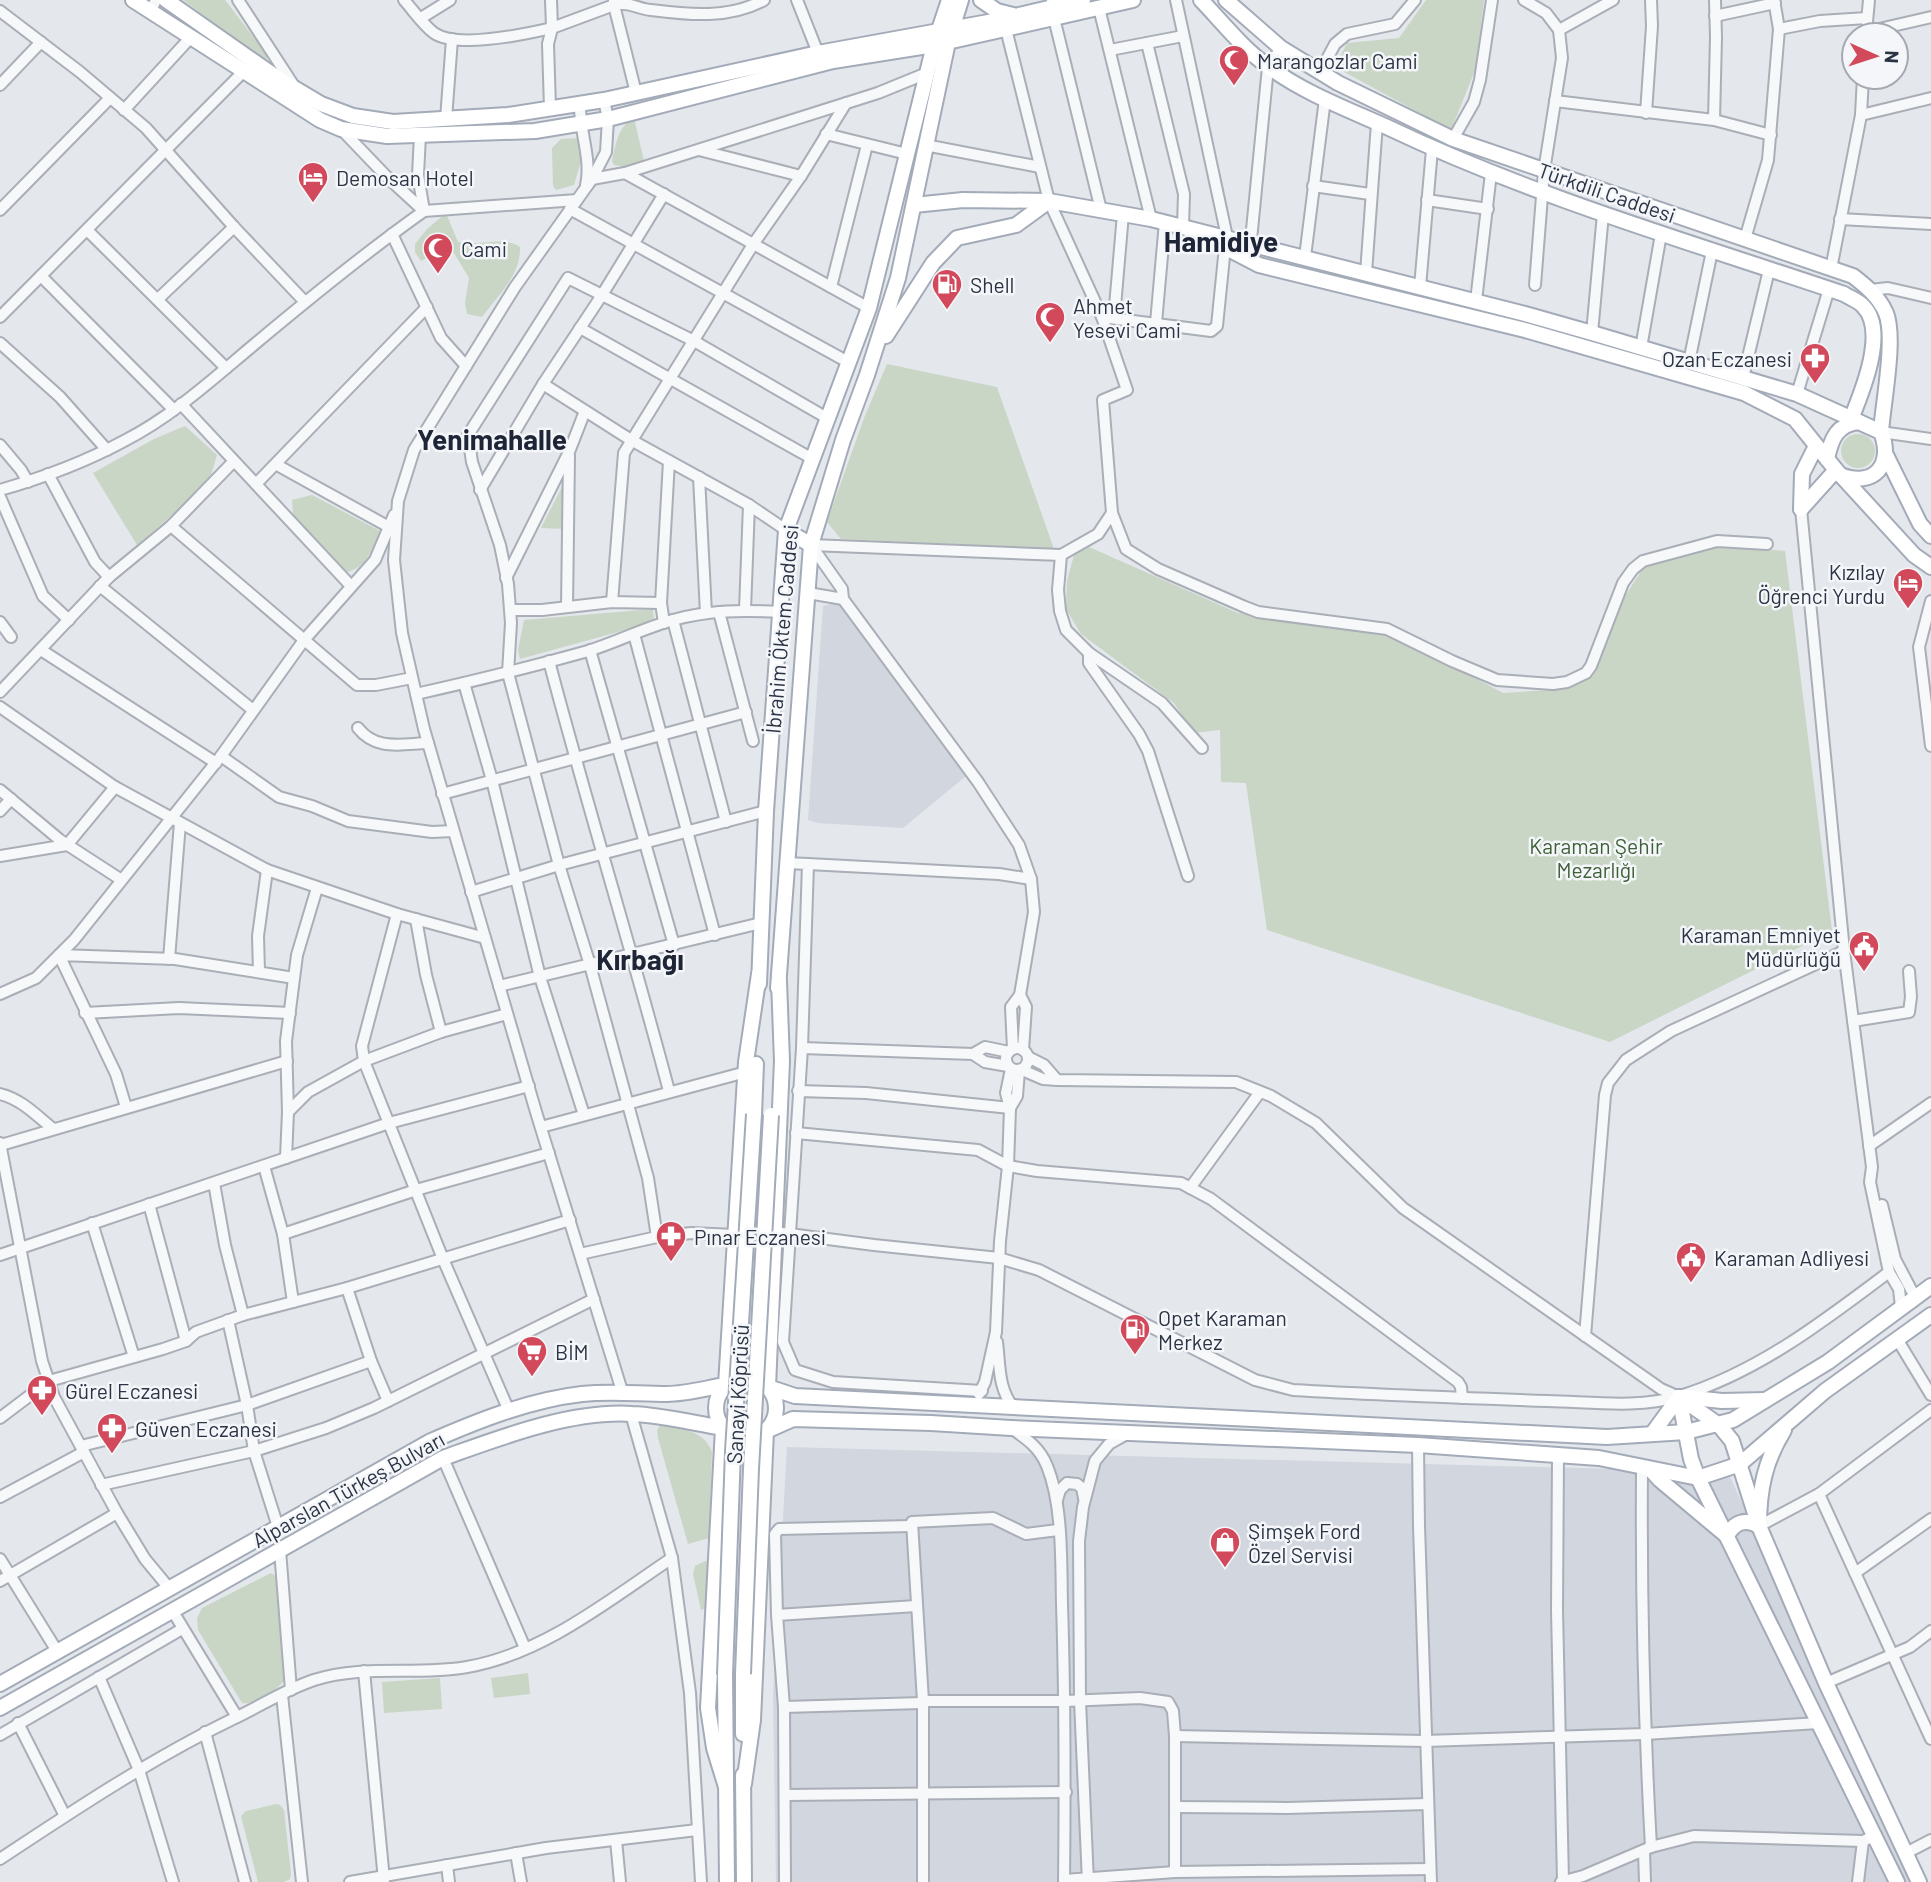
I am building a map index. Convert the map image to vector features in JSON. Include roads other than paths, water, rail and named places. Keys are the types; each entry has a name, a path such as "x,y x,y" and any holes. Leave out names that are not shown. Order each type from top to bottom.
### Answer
{"main road":[{"path":"133,0 154,6 191,37 320,120 341,129 387,136 535,131 608,119 833,61 944,37 1014,16 1083,0"},
{"path":"166,0 321,104 353,116 393,122 508,115 580,104 818,52 1006,29 1053,8 1099,8 1133,0"},
{"name":"İbrahim Öktem Caddesi","path":"771,1115 786,863 811,545 843,440 898,278 914,205 949,0"},
{"name":"İbrahim Öktem Caddesi","path":"754,1114 766,811 786,530 869,308 927,73 961,0"},
{"path":"981,0 997,11 1014,16"},
{"name":"Türkdili Caddesi","path":"1201,0 1242,44 1268,67 1303,88 1432,149 1603,214 1844,294 1864,306 1873,326 1873,348 1855,420"},
{"name":"Türkdili Caddesi","path":"1226,0 1281,48 1320,72 1453,139 1853,276 1870,290 1886,313 1890,335 1881,432"},
{"path":"914,205 963,200 1049,201 1158,220 1183,226 1229,246 1259,265 1525,330 1744,393 1795,419 1834,468 1914,555 1931,567"},
{"path":"867,375 892,325 933,263 957,238 1016,225 1049,201"},
{"path":"1229,246 1250,243 1476,301 1797,394 1881,432 1886,455 1920,524 1931,536"},
{"path":"1801,509 1834,468 1832,437 1844,425 1855,420"},
{"path":"1801,509 1802,474 1816,446"},
{"path":"1834,468 1852,479 1870,477 1878,471 1886,455"},
{"path":"786,530 811,545"},
{"path":"782,586 792,592 808,593"},
{"path":"726,1385 746,1072 759,974"},
{"path":"744,1882 744,1784 753,1720 766,1431 775,1414 774,1395 768,1387 782,1233 779,981"},
{"name":"Sanayi Köprüsü","path":"726,1787 725,1675 733,1451 754,1114"},
{"name":"Sanayi Köprüsü","path":"744,1784 743,1674 750,1496 771,1115"},
{"path":"727,1882 726,1787 708,1708 723,1428 716,1411 716,1401 726,1385 734,1380 752,1378 768,1387 795,1396 968,1406 1606,1437 1686,1432 1733,1420 1767,1400 1828,1362 1931,1286"},
{"path":"723,1428 739,1437 749,1438 793,1419 1418,1445 1599,1458 1698,1478 1740,1464 1790,1419 1931,1315"},
{"name":"Alparslan Türkeş Bulvarı","path":"0,1684 429,1442 464,1427 509,1411 580,1394 622,1391 670,1394 726,1385"},
{"path":"669,1419 676,1416 682,1407 678,1399 670,1394"},
{"path":"793,1419 787,1408 789,1401 795,1396"},
{"path":"1679,1396 1722,1401 1767,1400"},
{"path":"1679,1396 1719,1424 1732,1441 1759,1526 1826,1683 1919,1882"},
{"path":"1679,1396 1691,1459 1698,1478 1819,1723 1869,1838 1897,1882"},
{"path":"1652,1434 1679,1396"},
{"name":"Alparslan Türkeş Bulvarı","path":"0,1708 443,1458 510,1433 580,1418 631,1414 723,1428"},
{"path":"1759,1526 1759,1500 1765,1469 1775,1444 1790,1419"},
{"path":"1646,1469 1727,1536"},
{"path":"1727,1536 1734,1526 1742,1522 1759,1526"}],"street":[{"path":"238,0 296,89"},
{"path":"404,0 434,33 452,39 505,38 552,28 618,2 648,10 706,15 737,11 764,0"},
{"path":"421,18 450,0"},
{"path":"550,108 548,44 552,28 551,0"},
{"path":"797,0 818,52"},
{"path":"1102,317 1211,331 1217,326 1229,246 1176,0"},
{"path":"1320,72 1335,44 1347,34 1395,24 1415,0"},
{"path":"1453,139 1474,102 1492,0"},
{"path":"1524,0 1546,13 1559,30 1562,58 1544,171 1535,285"},
{"path":"1559,30 1613,0"},
{"path":"1646,113 1652,26 1651,0"},
{"path":"1714,120 1715,0"},
{"path":"1867,21 1869,0"},
{"path":"1715,16 1775,1 1779,29 1768,160 1745,239"},
{"path":"618,2 636,93"},
{"path":"1053,8 1101,210"},
{"path":"1099,8 1158,220 1156,323"},
{"path":"0,11 146,128 305,302"},
{"path":"1910,22 1931,17"},
{"path":"1779,29 1820,21 1867,18"},
{"path":"1006,29 1049,201 1102,317 1127,390 1103,400 1112,513 1126,550 1158,569 1258,612 1387,629 1497,680 1567,682 1586,673 1598,651 1623,583 1643,561 1717,541 1768,544"},
{"path":"1110,50 1183,36"},
{"path":"124,110 191,37"},
{"path":"446,119 452,39"},
{"path":"0,85 41,42"},
{"path":"1147,43 1184,194 1183,226"},
{"path":"1251,260 1250,243 1268,67 1281,48"},
{"path":"0,317 243,72"},
{"path":"589,184 846,103 927,73"},
{"path":"1831,269 1861,115 1862,91"},
{"path":"0,210 110,98"},
{"path":"1861,115 1931,98"},
{"path":"1305,257 1325,99"},
{"path":"0,994 36,978 74,940 120,880 176,820 304,639 375,560 389,527 414,450 515,287 589,184 606,152 608,119 604,100"},
{"path":"1555,101 1714,120 1771,135"},
{"path":"611,603 625,453 631,440 754,243 801,176 846,103"},
{"path":"580,104 580,124 589,184"},
{"path":"1366,273 1377,123"},
{"path":"341,129 424,211"},
{"path":"826,134 907,154"},
{"path":"420,135 418,175 424,211"},
{"path":"831,287 867,145"},
{"path":"925,145 1040,167"},
{"path":"1420,287 1432,149"},
{"path":"699,150 801,176"},
{"path":"625,173 869,308"},
{"path":"1476,301 1491,173"},
{"path":"1313,186 1370,194"},
{"path":"480,489 543,384 603,295 664,194"},
{"path":"1427,200 1488,209"},
{"path":"0,490 28,482 107,450 178,407 305,302 424,211 574,204 633,245 848,362"},
{"path":"1114,318 1123,214"},
{"path":"1592,333 1603,214"},
{"path":"1840,219 1931,224"},
{"path":"158,299 234,227"},
{"path":"87,230 226,368"},
{"path":"392,233 441,338 466,366"},
{"path":"1641,348 1661,234"},
{"path":"1689,362 1712,251"},
{"path":"1743,378 1769,270"},
{"path":"41,276 256,484 351,586"},
{"path":"657,1237 648,1178 628,1102 559,865 508,673 510,610 506,578 500,545 471,462 468,435 568,278 694,341 827,418"},
{"path":"1870,290 1888,288 1931,298"},
{"path":"1797,394 1829,289"},
{"path":"256,484 427,307"},
{"path":"580,328 811,458"},
{"path":"0,343 60,397 107,450"},
{"path":"543,384 631,440 748,505 786,530"},
{"path":"506,578 569,452 585,411"},
{"path":"1881,432 1931,439"},
{"path":"0,445 28,482"},
{"path":"567,607 569,452"},
{"path":"669,461 661,603 669,622 726,822"},
{"path":"0,692 108,577 171,526 233,462"},
{"path":"277,465 389,527"},
{"path":"48,474 95,562 108,577"},
{"path":"699,477 706,613"},
{"path":"0,497 43,596 69,620"},
{"path":"398,501 394,560 402,633 428,743 622,1391"},
{"path":"745,610 748,505"},
{"path":"1801,509 1844,951 1872,1167 1895,1259 1915,1297"},
{"path":"811,545 1061,555 1098,534 1112,513"},
{"path":"171,526 357,685 376,685 412,678"},
{"path":"811,545 842,589 843,599 978,782 1019,845 1031,879 1034,912 1020,995 1011,1007 1018,1052 1028,1062 1015,1069 1006,1093 1010,1108 1008,1166 999,1258 996,1332 1002,1388 1014,1408"},
{"path":"1061,555 1058,590 1066,630 1089,653 1162,704 1202,748"},
{"path":"100,586 253,710"},
{"path":"808,593 843,599"},
{"path":"1931,601 1919,647 1931,746"},
{"path":"510,610 611,603 661,603"},
{"path":"416,694 508,673 590,650 669,622 706,613 745,610 780,612"},
{"path":"719,612 753,741"},
{"path":"0,622 11,637"},
{"path":"634,634 715,935"},
{"path":"41,650 134,712 279,797 312,806 348,821 432,832 453,831"},
{"path":"590,650 674,945"},
{"path":"1089,653 1089,663 1148,751 1188,876"},
{"path":"549,661 669,1091"},
{"path":"464,683 492,780 540,977 584,1115"},
{"path":"0,708 116,787 267,870 397,914 485,938"},
{"path":"442,794 746,712"},
{"path":"358,728 364,736 379,745 428,743"},
{"path":"0,856 67,845 116,787"},
{"path":"0,790 67,845 120,880"},
{"path":"0,811 11,799"},
{"path":"471,892 559,865 766,811"},
{"path":"169,959 176,820"},
{"path":"786,863 999,874 1031,879"},
{"path":"808,864 802,1048 796,1133 782,1233 783,1342 795,1370 807,1376 833,1382 982,1391"},
{"path":"259,972 258,936 267,870"},
{"path":"286,1158 286,1060 294,978 297,955 317,888"},
{"path":"397,914 362,1046 364,1061 443,1259 509,1411"},
{"path":"416,919 426,975 441,1032"},
{"path":"499,986 761,923"},
{"path":"1585,1336 1605,1095 1614,1073 1626,1060 1671,1031 1844,951"},
{"path":"59,955 169,959 294,978"},
{"path":"59,955 116,1074 126,1107"},
{"path":"1853,1021 1909,1012 1909,971"},
{"path":"85,1013 179,1008 290,1013"},
{"path":"288,1112 308,1092 364,1061 441,1032 507,1014"},
{"path":"973,1054 985,1047 1018,1052 1044,1065 1057,1080"},
{"path":"802,1048 973,1054 985,1062 1043,1079 1236,1082 1316,1123 1403,1208 1661,1389 1679,1396"},
{"path":"1015,1069 1006,1056 1018,1052"},
{"path":"169,1588 145,1559 117,1513 54,1397 42,1362 0,1144 286,1060"},
{"path":"541,1127 746,1072"},
{"path":"0,1255 389,1124 529,1086"},
{"path":"798,1091 866,1094 1010,1108"},
{"path":"1190,1188 1260,1092"},
{"path":"0,1094 23,1104 52,1128"},
{"path":"1869,1146 1931,1103"},
{"path":"796,1133 978,1150 1008,1166 1037,1171 1181,1183 1211,1199 1458,1382 1462,1398"},
{"path":"283,1234 416,1190 549,1153"},
{"path":"264,1166 283,1234 293,1302"},
{"path":"1872,1167 1870,1182 1889,1272 1899,1289 1901,1307"},
{"path":"214,1183 225,1245 243,1315"},
{"path":"149,1204 186,1341"},
{"path":"0,1419 49,1381 186,1341 196,1332 243,1315 347,1288 570,1220"},
{"path":"92,1223 134,1357"},
{"path":"580,1254 657,1237 691,1233 735,1235"},
{"path":"782,1233 999,1258 1039,1270 1255,1380 1275,1387 1462,1398 1648,1404 1679,1396 1728,1379 1813,1329 1889,1272"},
{"path":"347,1288 371,1361 388,1401"},
{"path":"102,1485 254,1451 326,1427 388,1401 594,1298"},
{"path":"228,1320 254,1451 278,1527"},
{"path":"968,1406 982,1391 996,1332"},
{"path":"1897,1339 1931,1395"},
{"path":"0,1497 82,1449 247,1405 371,1361"},
{"path":"1759,1526 1819,1494 1931,1410"},
{"path":"631,1414 672,1558 690,1693 701,1882"},
{"path":"1012,1428 1033,1443 1047,1465 1056,1502 1065,1702 1064,1881 1175,1872 1430,1869"},
{"path":"1088,1881 1080,1701 1079,1541 1084,1501 1095,1461 1109,1444 1129,1433"},
{"path":"1418,1445 1431,1882"},
{"path":"1558,1455 1562,1882 1647,1849 1694,1836 1869,1838 1858,1882"},
{"path":"443,1458 525,1648"},
{"path":"1645,1882 1647,1849 1641,1591 1646,1469"},
{"path":"1056,1502 1060,1490 1067,1483 1077,1483 1082,1488 1084,1501"},
{"path":"1819,1494 1931,1737"},
{"path":"4,1579 117,1513"},
{"path":"923,1882 923,1702 912,1522 979,1517 993,1518 1026,1534 1058,1530"},
{"path":"1855,1573 1931,1519"},
{"path":"785,1882 784,1707 777,1615 775,1534 779,1529 912,1526"},
{"path":"279,1550 286,1692 302,1882"},
{"path":"0,1859 139,1770 205,1732 286,1692 352,1670 425,1671 492,1661 551,1636 672,1558"},
{"path":"0,1559 4,1579 57,1651"},
{"path":"777,1615 916,1606"},
{"path":"172,1610 237,1717"},
{"path":"0,1735 182,1629"},
{"path":"1826,1683 1910,1647 1931,1631"},
{"path":"365,1671 384,1879"},
{"path":"99,1677 139,1770 173,1882"},
{"path":"784,1707 923,1702 1065,1702 1140,1698 1168,1702 1173,1711 1175,1736 1175,1872"},
{"path":"18,1723 65,1816"},
{"path":"1175,1736 1425,1741 1645,1734 1819,1723"},
{"path":"205,1732 245,1882"},
{"path":"786,1795 1066,1792"},
{"path":"1175,1807 1287,1808 1428,1804"},
{"path":"350,1882 384,1879 516,1853 697,1830"},
{"path":"617,1840 620,1882"},
{"path":"1906,1853 1931,1840"},
{"path":"516,1853 521,1882"},
{"path":"447,1865 449,1882"}],"place":[{"name":"Marangozlar Cami","path":"1234,87"},
{"name":"Demosan Hotel","path":"313,204"},
{"name":"Cami","path":"438,275"},
{"name":"Shell","path":"947,311"},
{"name":"Ahmet Yesevi Cami","path":"1050,344"},
{"name":"Ozan Eczanesi","path":"1815,385"},
{"name":"Kızılay Öğrenci Yurdu","path":"1908,610"},
{"name":"Karaman Emniyet Müdürlüğü","path":"1864,973"},
{"name":"Pınar Eczanesi","path":"671,1263"},
{"name":"Karaman Adliyesi","path":"1691,1284"},
{"name":"Opet Karaman Merkez","path":"1135,1356"},
{"name":"BİM","path":"532,1378"},
{"name":"Gürel Eczanesi","path":"42,1417"},
{"name":"Güven Eczanesi","path":"112,1455"},
{"name":"Şimşek Ford Özel Servisi","path":"1225,1569"}],"district":[{"name":"Hamidiye","path":"1221,241"},
{"name":"Yenimahalle","path":"492,439"},
{"name":"Kırbağı","path":"640,959"}],"park label":[{"name":"Karaman Şehir Mezarlığı","path":"1596,857"}]}
